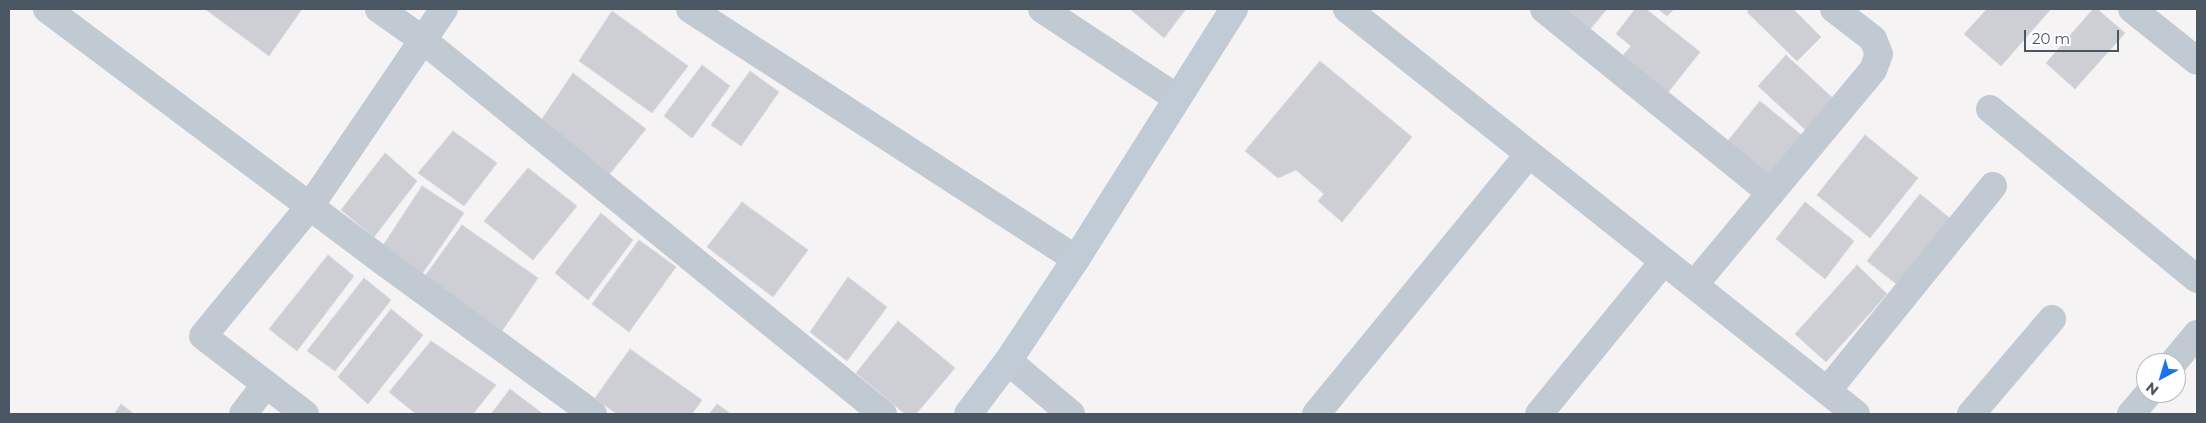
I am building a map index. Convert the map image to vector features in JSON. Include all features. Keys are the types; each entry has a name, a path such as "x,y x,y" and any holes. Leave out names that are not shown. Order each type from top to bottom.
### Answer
{"street":[{"path":"47,9 310,206 593,414"},
{"path":"379,9 423,40 883,414"},
{"path":"305,414 203,336 310,206 444,9"},
{"path":"690,9 1076,259"},
{"path":"1042,9 1177,98"},
{"path":"968,414 1008,361 1076,259 1234,9"},
{"path":"1347,9 1856,414"},
{"path":"1544,9 1771,193"},
{"path":"1694,285 1873,70 1879,54 1873,39 1834,9"},
{"path":"2132,9 2197,61"},
{"path":"1990,109 2197,279"},
{"path":"1316,414 1530,154"},
{"path":"1827,390 1993,186"},
{"path":"1539,414 1664,261"},
{"path":"1971,414 2052,319"},
{"path":"2182,353 2197,334"},
{"path":"1008,361 1071,414"},
{"path":"243,414 266,384"},
{"path":"2131,414 2140,403"}],"building":[{"path":"205,9 302,9 269,56"},
{"path":"1130,9 1186,9 1164,38"},
{"path":"1556,9 1607,9 1586,34"},
{"path":"1635,9 1646,9 1700,52 1662,100 1616,64 1631,46 1616,34"},
{"path":"1658,9 1674,9 1667,16"},
{"path":"1750,9 1793,9 1821,37 1797,61 1747,12"},
{"path":"1987,9 2051,9 2001,66 1964,34"},
{"path":"2093,9 2097,9 2125,33 2075,89 2046,63"},
{"path":"612,11 688,66 652,113 579,61"},
{"path":"1786,55 1837,102 1809,133 1758,86"},
{"path":"1320,61 1412,137 1342,222 1318,201 1324,194 1296,170 1278,178 1245,151"},
{"path":"702,65 730,86 692,138 664,116"},
{"path":"750,71 779,92 741,146 711,125"},
{"path":"573,73 646,129 608,176 540,122"},
{"path":"1760,101 1804,137 1771,177 1727,142"},
{"path":"453,131 497,163 464,206 418,173"},
{"path":"1865,135 1918,178 1870,238 1817,195"},
{"path":"385,153 417,181 374,237 341,210"},
{"path":"528,168 577,206 533,260 484,221"},
{"path":"422,186 464,213 422,274 382,247"},
{"path":"1920,194 1952,220 1899,286 1867,261"},
{"path":"742,202 808,250 773,297 707,247"},
{"path":"1805,202 1854,241 1825,279 1776,239"},
{"path":"601,213 633,240 588,300 555,273"},
{"path":"462,225 538,278 502,331 425,276"},
{"path":"639,240 676,267 629,332 592,304"},
{"path":"328,255 354,276 297,351 269,329"},
{"path":"1857,265 1887,294 1826,362 1795,334"},
{"path":"848,277 887,307 847,361 810,332"},
{"path":"364,278 391,300 335,371 307,351"},
{"path":"391,309 423,335 368,404 338,377"},
{"path":"898,321 955,368 916,414 905,414 856,373"},
{"path":"431,341 496,385 473,414 416,414 389,392"},
{"path":"630,349 702,400 692,414 617,414 595,398"},
{"path":"510,389 543,414 491,414"},
{"path":"121,404 134,414 114,414"},
{"path":"717,404 731,414 709,414"}]}
